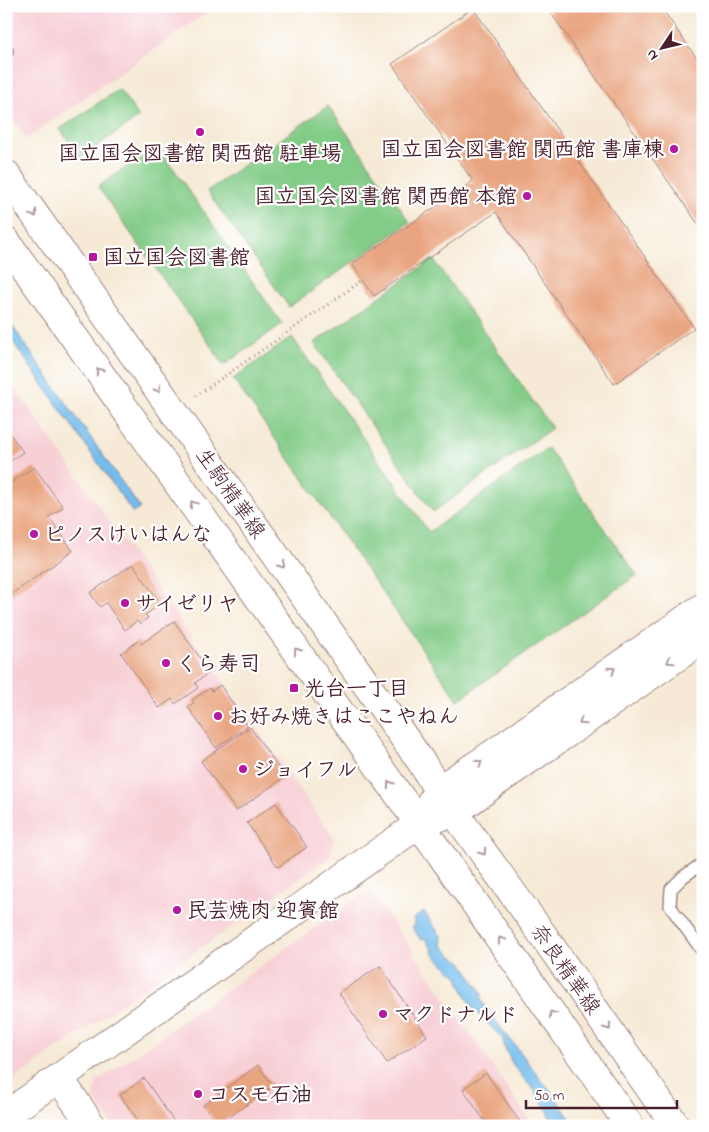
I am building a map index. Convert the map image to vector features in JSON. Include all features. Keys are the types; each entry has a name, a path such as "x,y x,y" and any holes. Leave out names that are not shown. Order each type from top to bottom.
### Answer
{"main road":[{"name":"生駒精華線","path":"6,174 455,812"},
{"name":"生駒精華線","path":"6,241 419,824"},
{"path":"419,824 438,790 703,607"},
{"path":"6,1115 419,824 455,812 703,639"},
{"name":"奈良精華線","path":"455,812 676,1126"},
{"name":"奈良精華線","path":"419,824 630,1126"},
{"path":"59,1078 92,1126"}],"lane":[{"path":"703,863 683,877 671,889 670,906 703,952"}],"path":[{"path":"196,396 363,280"}],"shaded area":[{"path":"6,6 216,6 26,139 6,110"},
{"path":"6,376 334,838 330,857 6,1085"},
{"path":"372,893 534,1126 113,1126 94,1098 96,1082 360,896"}],"green space":[{"path":"119,89 139,117 80,158 60,129"},
{"path":"328,106 410,222 289,307 207,191"},
{"path":"157,145 282,324 224,365 98,187"},
{"path":"433,259 552,428 433,512 314,343"},
{"path":"292,337 429,532 548,448 637,575 458,700 233,379"}],"water":[{"path":"6,317 140,508 133,513 6,332"},
{"path":"424,912 441,936 442,945 451,955 462,962 482,993 481,999 487,1012 548,1087 575,1126 553,1126 548,1111 512,1063 504,1046 503,1039 473,1008 458,977 432,952 433,950 425,939 421,940 412,927 415,925 413,919"}],"building":[{"name":"国立国会図書館 関西館 書庫棟","path":"546,6 660,6 703,67 703,231"},
{"name":"国立国会図書館 関西館 本館","path":"473,8 694,328 614,384 496,212 374,296 352,264 473,181 392,64"},
{"path":"6,428 23,452 6,464"},
{"name":"ピノスけいはんな","path":"34,467 63,507 49,517 73,551 6,598 6,486"},
{"path":"133,564 161,604 145,615 148,618 140,624 137,621 125,630 106,603 100,607 90,593"},
{"name":"くら寿司","path":"174,621 210,672 195,683 198,688 175,704 172,699 159,708 121,653 138,641 141,644"},
{"name":"お好み焼きはここやねん","path":"220,685 248,726 216,748 188,707 194,703 192,700 210,688 212,691"},
{"name":"ジョイフル","path":"250,727 285,777 236,811 201,761"},
{"path":"276,803 307,847 278,867 247,823"},
{"name":"マクドナルド","path":"380,966 427,1036 387,1063 339,993"},
{"path":"258,1065 273,1086 218,1125 203,1105"},
{"path":"486,1073 523,1126 488,1126 463,1089"},
{"path":"144,1078 177,1126 142,1126 120,1095"}],"place":[{"name":"国立国会図書館 関西館 駐車場","path":"200,132"},
{"name":"国立国会図書館 関西館 書庫棟","path":"674,149"},
{"name":"国立国会図書館 関西館 本館","path":"527,196"},
{"name":"国立国会図書館","path":"93,257"},
{"name":"ピノスけいはんな","path":"34,534"},
{"name":"サイゼリヤ","path":"125,603"},
{"name":"くら寿司","path":"166,663"},
{"name":"光台一丁目","path":"294,688"},
{"name":"お好み焼きはここやねん","path":"218,716"},
{"name":"ジョイフル","path":"243,769"},
{"name":"民芸焼肉 迎賓館","path":"177,910"},
{"name":"マクドナルド","path":"383,1014"},
{"name":"コスモ石油","path":"198,1094"}]}
